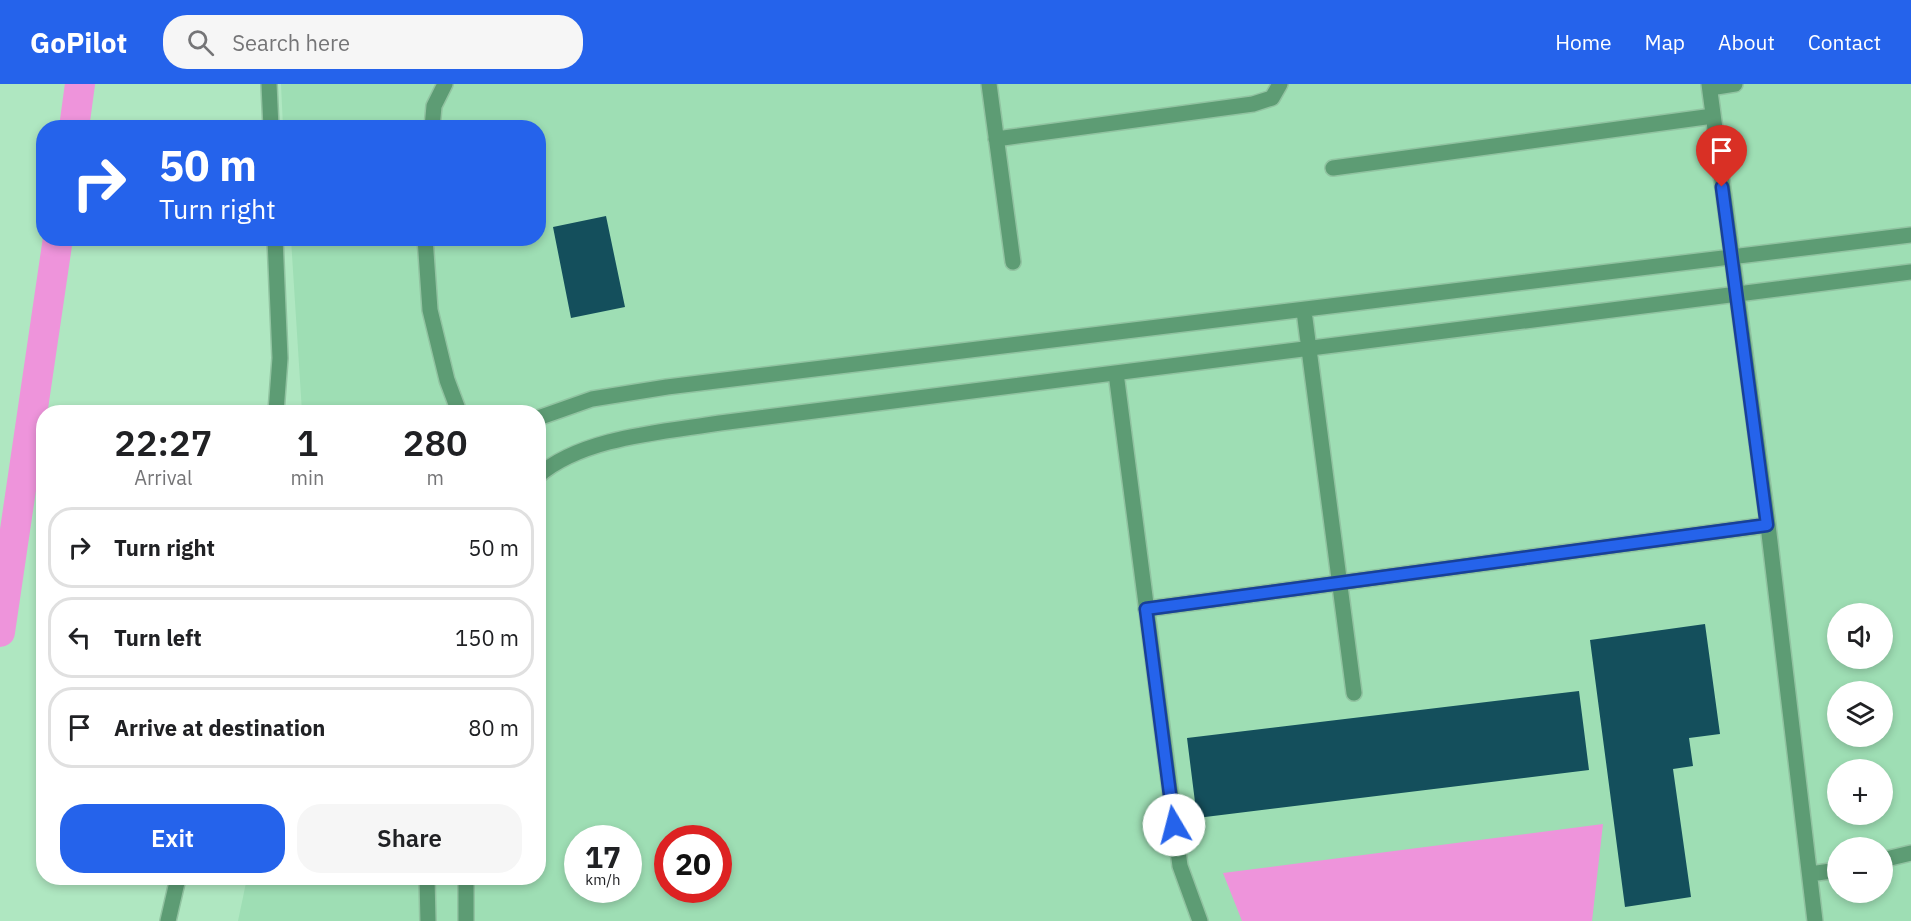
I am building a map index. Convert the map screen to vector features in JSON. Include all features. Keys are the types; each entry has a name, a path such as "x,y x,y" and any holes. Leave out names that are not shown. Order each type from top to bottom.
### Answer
{"lane":[{"path":"269,84 271,120"},
{"path":"433,120 434,106 445,84"},
{"path":"989,84 1013,262"},
{"path":"996,139 1253,104 1272,99 1280,84"},
{"path":"1735,84 1709,86 1767,525 1815,921"},
{"path":"1333,168 1713,116"},
{"path":"546,415 592,399 667,387 1304,311 1911,235"},
{"path":"275,246 280,358 277,405"},
{"path":"426,246 430,310 447,380 456,405"},
{"path":"546,469 586,450 630,438 720,423 1911,272"},
{"path":"1304,311 1354,693"},
{"path":"1116,373 1180,866 1200,921"},
{"path":"1146,609 1767,525"},
{"path":"1893,857 1911,853"},
{"path":"1810,874 1827,872"},
{"path":"168,921 176,885"},
{"path":"427,885 428,921"},
{"path":"466,885 466,921"}],"shaded area":[{"path":"281,84 1911,84 1911,921 238,921 246,885 546,885 546,405 302,405 291,246 546,246 546,120 283,120"},
{"path":"1603,824 1592,921 1242,921 1223,873"}],"building":[{"path":"606,216 625,307 571,318 553,227"},
{"path":"1705,624 1720,734 1689,738 1693,766 1673,769 1691,897 1625,907 1590,640"},
{"path":"1579,691 1589,770 1197,818 1187,738"}],"waterway":[{"path":"75,120 80,84"},
{"path":"0,632 57,246"}],"route":[{"path":"1174,825 1146,609 1767,525 1722,187"}]}
